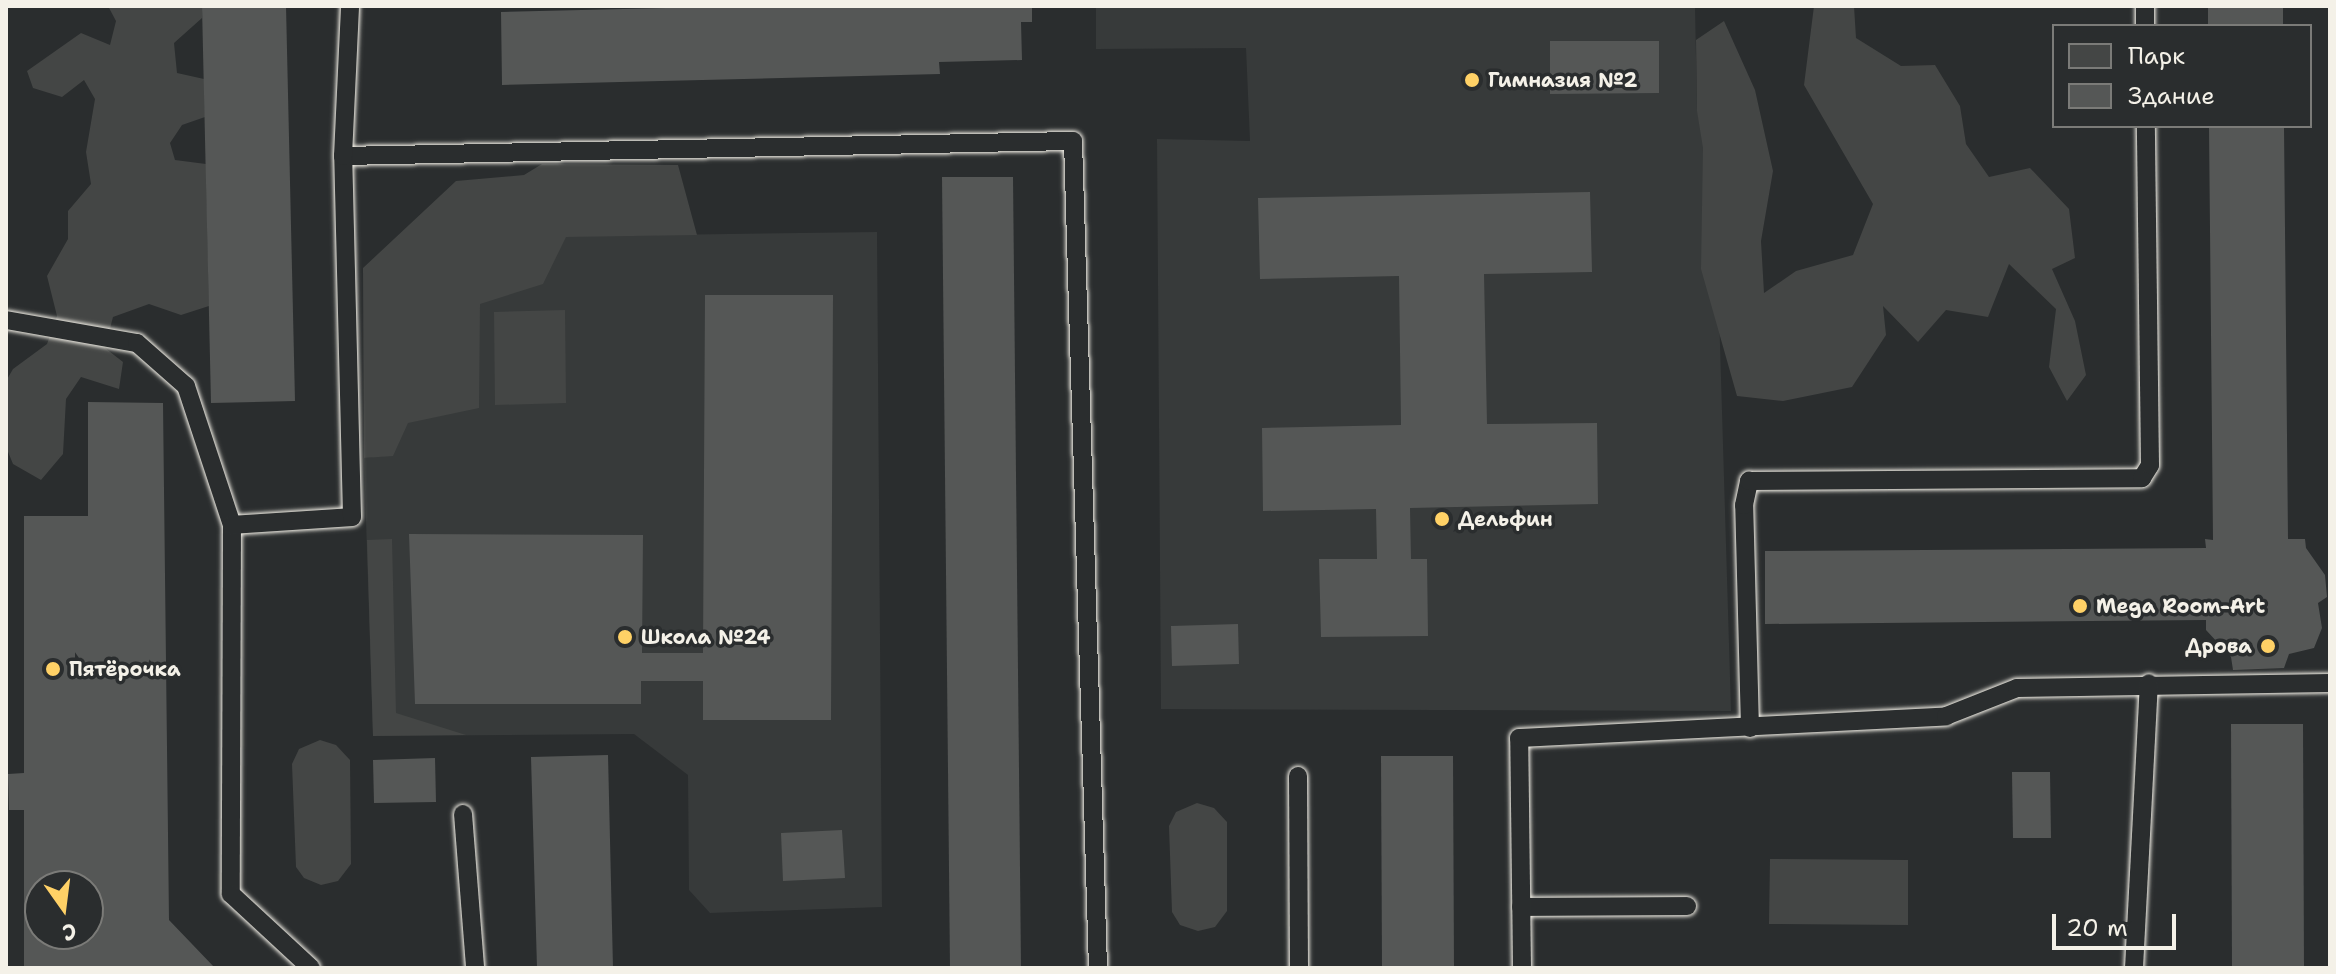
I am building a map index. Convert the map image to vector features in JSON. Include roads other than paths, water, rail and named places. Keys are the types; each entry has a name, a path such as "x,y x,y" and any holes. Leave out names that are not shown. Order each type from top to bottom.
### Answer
{"lane":[{"path":"232,525 352,517 343,156 350,6"},
{"path":"1750,728 1744,505 1749,481 2142,478 2150,465 2146,128"},
{"path":"343,156 1073,141 1098,968"},
{"path":"6,320 137,343 186,386 232,525 231,894 311,968"},
{"path":"2134,968 2149,683"},
{"path":"1522,968 1515,758 1519,738 1946,716 2017,688 2149,683 2330,683"},
{"path":"1298,776 1299,968"},
{"path":"463,814 475,968"},
{"path":"1521,907 1687,906"}],"place":[{"name":"Гимназия №2","path":"1472,80"},
{"name":"Дельфин","path":"1442,519"},
{"name":"Mega Room-Art","path":"2080,606"},
{"name":"Школа №24","path":"625,637"},
{"name":"Дрова","path":"2268,646"},
{"name":"Пятёрочка","path":"53,669"}]}
